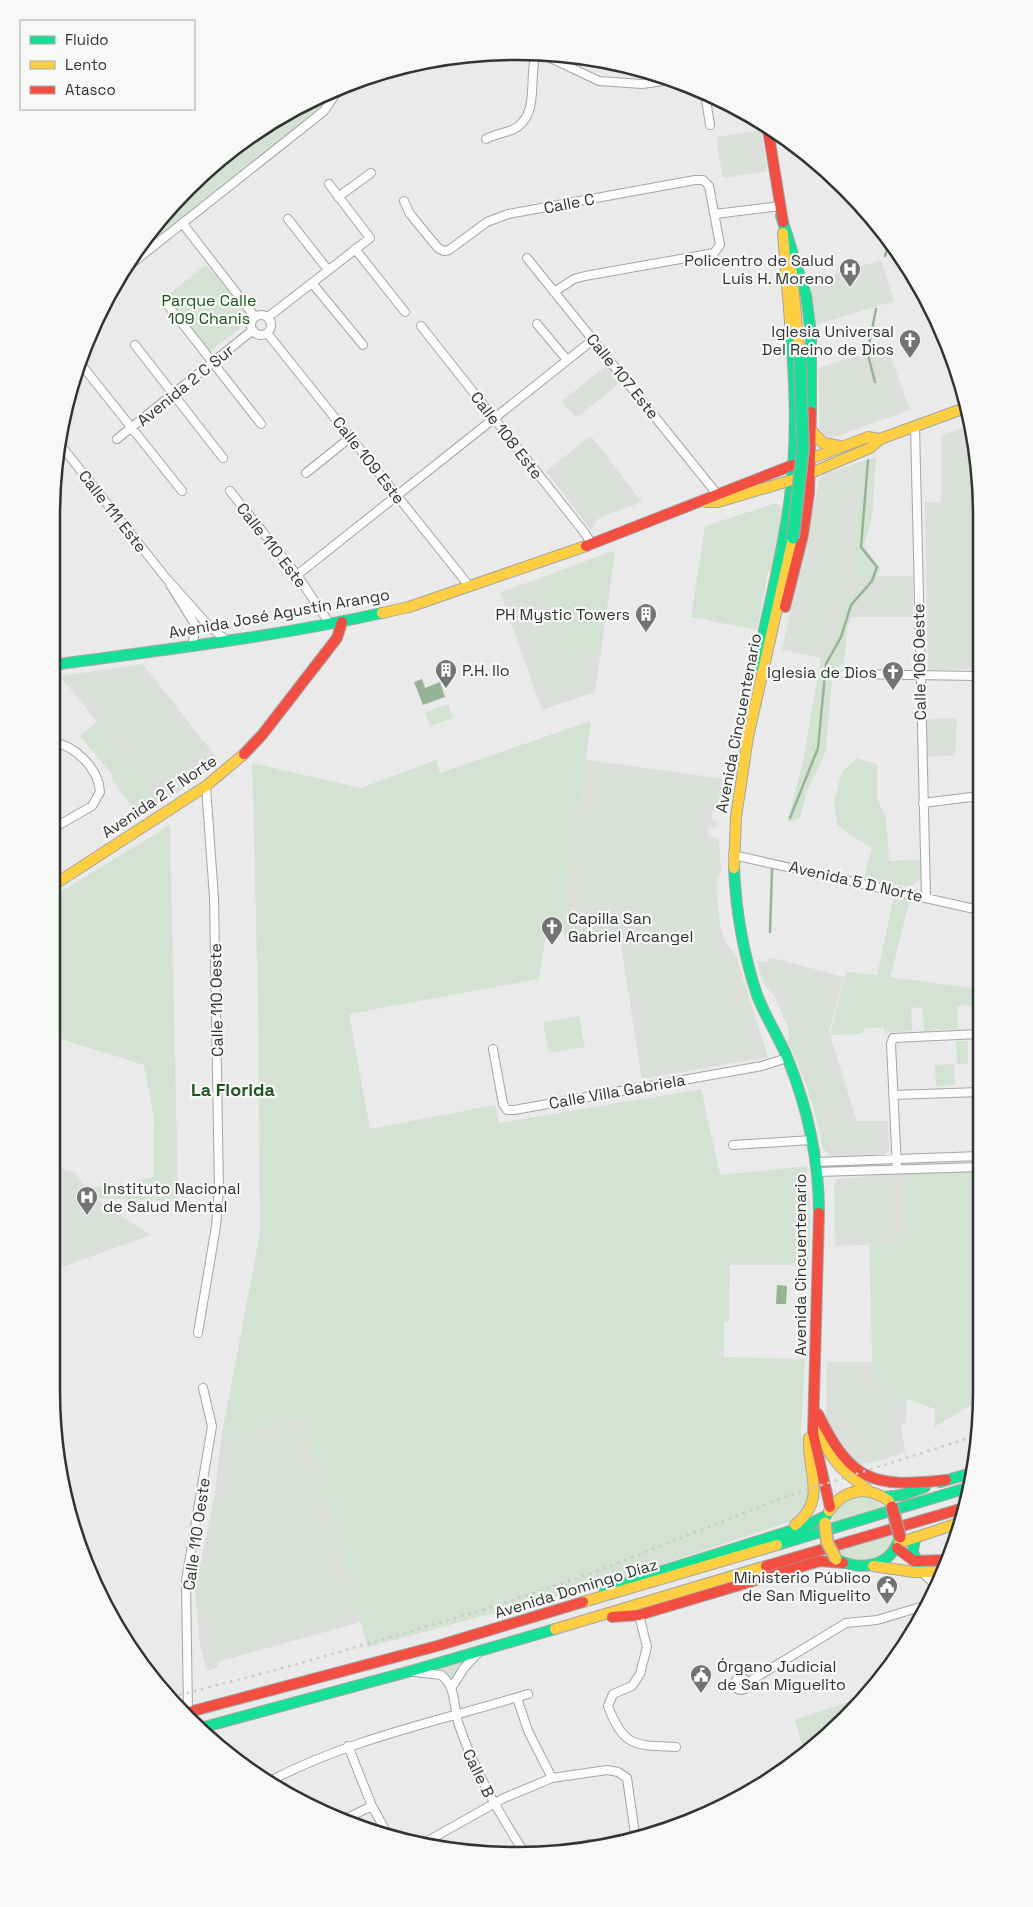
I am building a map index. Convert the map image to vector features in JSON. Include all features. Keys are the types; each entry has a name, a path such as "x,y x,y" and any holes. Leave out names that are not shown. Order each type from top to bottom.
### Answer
{"main road":[{"name":"Avenida Cincuentenario","path":"769,136 792,273 800,360 803,449 792,538 742,772 733,855 736,910 745,954 758,997 787,1058 806,1114 816,1167 819,1260 814,1444 826,1483 827,1515"},
{"path":"756,702 767,682 803,535 811,472 811,334 806,295 781,211"},
{"path":"756,702 755,679 788,514 794,465 794,390 781,211"},
{"path":"880,439 960,410"},
{"path":"812,431 823,442 845,446"},
{"name":"Avenida José Agustín Arango","path":"60,664 228,641 336,623 409,607 592,544 705,502 717,494 868,437 880,439"},
{"name":"Avenida José Agustín Arango","path":"705,502 718,502 792,480 870,448 880,439"},
{"name":"Avenida 2 F Norte","path":"60,881 206,786 232,766 262,736 337,638 336,623"},
{"name":"Avenida Cincuentenario","path":"815,1410 821,1438 827,1454 846,1473 868,1490"},
{"path":"815,1410 837,1451 850,1466 867,1477 891,1484 946,1480"},
{"path":"782,1532 807,1516 813,1504 816,1490 808,1446 815,1410"},
{"path":"884,1497 902,1495 965,1475"},
{"path":"541,1616 584,1596 782,1532 803,1527 827,1515 847,1494 868,1490 884,1497 892,1507 899,1542 910,1559 922,1567 936,1570"},
{"name":"Avenida Domingo Díaz","path":"192,1711 541,1616 961,1491"},
{"name":"Avenida Domingo Díaz","path":"208,1726 411,1672 957,1510"},
{"path":"827,1515 827,1542 839,1561"},
{"path":"873,1566 888,1557 899,1542 952,1525"},
{"path":"916,1537 912,1545 912,1553 922,1567"},
{"path":"586,1620 639,1614 820,1561 839,1561 855,1567 873,1566 884,1569 922,1567 939,1562"}],"street":[{"path":"486,139 513,130 524,122 530,114 534,61"},
{"path":"560,62 600,81 642,84 656,82"},
{"path":"144,253 324,111 332,100"},
{"path":"706,102 710,125"},
{"path":"338,197 371,173"},
{"name":"Calle C","path":"404,201 410,214 438,248 444,251 450,250 487,222 508,214 695,180 703,180 709,186 714,214"},
{"path":"268,318 370,238 329,184"},
{"path":"554,292 574,279 585,276 714,253 720,245 714,214 781,211"},
{"path":"288,219 328,270"},
{"path":"183,224 255,317"},
{"path":"355,249 405,312"},
{"name":"Calle 107 Este","path":"527,258 717,494"},
{"path":"312,283 363,345"},
{"path":"167,304 261,424"},
{"path":"263,315 268,318 271,327 267,332 258,334 253,330 251,323 255,317 263,315"},
{"path":"537,324 567,360"},
{"name":"Calle 108 Este","path":"421,326 592,544"},
{"name":"Avenida 2 C Sur","path":"117,439 253,330"},
{"name":"Calle 109 Este","path":"267,332 470,587"},
{"path":"297,575 594,339"},
{"path":"134,345 223,458"},
{"path":"85,368 182,491"},
{"name":"Calle 106 Oeste","path":"915,426 919,675 926,897"},
{"path":"306,473 351,437"},
{"name":"Calle 111 Este","path":"65,451 166,578 208,625 228,641"},
{"name":"Calle 110 Este","path":"230,491 336,623"},
{"name":"Calle 111 Este","path":"166,578 196,626 192,646"},
{"path":"845,674 973,676"},
{"path":"60,744 76,752 97,776 100,792 92,806 60,824"},
{"name":"Calle 110 Oeste","path":"198,1332 216,1226 219,1189 214,898 206,786"},
{"path":"923,803 973,797"},
{"name":"Avenida 5 D Norte","path":"733,855 973,909"},
{"path":"897,1169 891,1044 893,1038 973,1034"},
{"name":"Calle Villa Gabriela","path":"493,1049 503,1104 507,1110 762,1066 787,1058"},
{"path":"893,1095 973,1092"},
{"path":"733,1145 811,1140"},
{"path":"816,1167 896,1159 973,1156"},
{"path":"816,1167 897,1169 973,1166"},
{"name":"Calle 110 Oeste","path":"188,1707 186,1581 212,1426 203,1388"},
{"path":"922,1567 931,1580"},
{"path":"747,1683 846,1623 877,1620 918,1608"},
{"path":"639,1614 647,1647 640,1674 632,1686 613,1694 608,1706 618,1730 631,1741 641,1745 676,1747"},
{"path":"411,1672 441,1675 452,1686 464,1668 479,1652"},
{"name":"Calle B","path":"452,1686 456,1716 470,1758 495,1805 521,1847"},
{"path":"276,1778 312,1759 348,1746 528,1694"},
{"path":"517,1698 528,1731 552,1778"},
{"path":"348,1746 372,1806 384,1827"},
{"path":"432,1839 495,1805 504,1798 552,1778 607,1770 623,1775 629,1783 635,1831"},
{"path":"352,1816 372,1806"}],"shaded area":[{"path":"761,131 767,171 723,178 716,137"},
{"name":"Policentro de Salud Luis H. Moreno","path":"881,260 894,301 816,325 810,282"},
{"path":"888,350 910,410 831,438 824,436 820,429 818,368 864,354"},
{"path":"607,365 621,382 576,418 562,401"},
{"path":"964,427 969,457 973,516 973,669 928,670 925,502 941,502 941,436"},
{"path":"591,436 642,502 599,518 591,530 546,471"},
{"path":"863,461 854,541 855,577 868,580 845,603 838,634 825,659 782,650 820,478 824,474"},
{"path":"876,576 913,576 913,617 850,617 857,600"},
{"path":"541,578 569,658 601,650 595,692 542,710 500,592"},
{"path":"143,664 220,762 163,803 60,676"},
{"path":"422,679 425,688 440,682 445,697 423,705 414,682"},
{"path":"957,718 955,755 927,757 927,719"},
{"path":"588,760 725,779 721,809 712,811 711,819 717,820 716,828 709,827 708,834 719,840 721,870 717,880 717,898 720,925 726,943 736,955 768,1057 642,1079 619,934 562,926"},
{"path":"767,958 844,977 829,1032 857,1121 888,1121 889,1150 884,1155 832,1156 823,1149 814,1103 788,1041 790,1032 774,995 765,986 760,972 757,961 767,962"},
{"name":"Instituto Nacional de Salud Mental","path":"60,1168 75,1173 94,1198 151,1235 60,1268"},
{"path":"906,1172 906,1229 891,1244 835,1246 834,1184 837,1179"},
{"path":"777,1285 787,1286 786,1304 776,1304"},
{"path":"827,1362 873,1362 873,1387 907,1397 906,1423 901,1423 905,1452 874,1462 857,1465 836,1441 826,1420"},
{"path":"302,1416 361,1622 217,1662 218,1667 207,1671 200,1645 195,1590 215,1492 221,1439"}],"green space":[{"path":"327,102 323,108 162,234 160,232 194,194 239,154 288,121"},
{"name":"Parque Calle 109 Chanis","path":"206,265 246,310 244,325 209,352 165,297"},
{"path":"876,457 872,517 864,546 880,568 880,571 855,604 847,630 844,663 833,668 826,751 807,791 800,818 788,822 803,760 821,658 825,659 838,634 845,603 868,580 855,577 854,541 863,461"},
{"path":"776,503 783,510 772,570 768,572 757,630 691,617 705,526"},
{"path":"612,551 615,552 601,650 569,659 541,578"},
{"path":"448,704 453,718 430,726 425,712"},
{"path":"591,721 586,757 588,758 562,926 619,934 618,938 566,941 564,932 547,929 539,979 349,1014 370,1129 495,1105 499,1123 701,1089 720,1175 807,1166 810,1227 808,1265 730,1265 729,1322 724,1322 724,1357 805,1359 801,1433 813,1495 801,1518 606,1583 368,1647 302,1417 221,1439 260,1233 258,996 252,763 361,788 436,760 440,773"},
{"path":"97,722 160,800 139,816 111,778 113,776 80,736"},
{"path":"857,758 877,764 877,799 886,818 889,861 920,860 921,879 910,887 864,878 872,848 848,834 837,824 834,800 842,772"},
{"path":"170,825 178,1198 168,1201 94,1198 87,1187 112,1187 153,1177 154,1118 144,1065 60,1039 60,892"},
{"path":"894,896 910,899 890,977 973,988 973,1005 957,1006 958,1029 924,1031 922,1007 911,1008 912,1031 884,1033 884,1027 866,1028 860,1034 830,1035 846,972 877,975"},
{"path":"579,1016 585,1047 549,1053 543,1022"},
{"path":"789,1025 801,1054 795,1057 788,1041"},
{"path":"956,1041 968,1041 968,1064 957,1064"},
{"path":"954,1064 955,1085 936,1086 935,1065"},
{"path":"809,1075 823,1120 820,1130 804,1077"},
{"path":"825,1127 832,1156 823,1149 821,1138"},
{"path":"973,1170 973,1404 934,1427 935,1409 873,1387 869,1245 891,1244 906,1229 906,1172"},
{"path":"857,1497 874,1499 884,1507 832,1522 840,1506"},
{"path":"893,1535 887,1550 872,1560 855,1561 841,1552 841,1550"},
{"path":"464,1662 452,1685 437,1671 437,1669"},
{"path":"850,1701 802,1746 795,1720"}],"waterway":[{"path":"885,256 887,250"},
{"path":"875,382 868,350 876,309"},
{"path":"790,818 818,748 826,664 841,637 851,605 872,581 877,567 861,547 868,460"},
{"path":"770,932 772,870"}],"railway":[{"path":"177,1696 294,1665 483,1610 592,1573 787,1496 970,1437"}],"traffic: fast":[{"path":"781,216 806,295 811,334 811,412"},
{"path":"757,665 786,524 792,481 795,413 790,322"},
{"path":"793,538 803,449 800,360"},
{"path":"60,664 259,636 382,613"},
{"path":"734,868 741,932 752,979 760,1003 787,1057 806,1114 817,1173 819,1213"},
{"path":"940,1482 965,1475"},
{"path":"884,1497 902,1495 925,1487"},
{"path":"777,1545 962,1489"},
{"path":"605,1589 803,1527 826,1516"},
{"path":"836,1559 846,1563 865,1566 883,1561 896,1547 900,1537"},
{"path":"916,1537 913,1548 915,1556 920,1562"},
{"path":"208,1726 411,1671 555,1629"}],"traffic: slow":[{"path":"783,233 790,322"},
{"path":"792,272 800,360"},
{"path":"806,475 870,448 880,439 960,410"},
{"path":"812,431 823,443 840,446"},
{"path":"807,460 868,437 880,439"},
{"path":"706,502 718,502 792,480"},
{"path":"734,868 736,817 748,737 793,538"},
{"path":"382,613 409,607 586,546"},
{"path":"60,881 206,786 244,754"},
{"path":"820,1427 831,1456 844,1471 868,1490"},
{"path":"795,1525 805,1515 811,1505 813,1495 814,1485 809,1438"},
{"path":"829,1511 841,1498 856,1492 873,1493 889,1501"},
{"path":"825,1523 827,1542 836,1559"},
{"path":"899,1543 952,1525"},
{"path":"583,1602 777,1545"},
{"path":"555,1629 766,1566"},
{"path":"873,1566 914,1572 935,1572"}],"traffic: jam":[{"path":"769,136 783,222"},
{"path":"785,607 803,535 809,493 811,412"},
{"path":"586,546 793,465"},
{"path":"244,754 262,735 337,638 342,622"},
{"path":"819,1213 813,1433 830,1507"},
{"path":"818,1414 830,1437 842,1454 854,1467 867,1476 882,1481 900,1483 946,1480"},
{"path":"892,1507 900,1537"},
{"path":"766,1566 957,1510"},
{"path":"897,1548 914,1561 940,1560"},
{"path":"612,1617 639,1615 820,1561 843,1563"},
{"path":"192,1711 437,1646 583,1602"}],"place":[{"name":"Policentro de Salud Luis H. Moreno","path":"850,288"},
{"name":"Iglesia Universal Del Reino de Dios","path":"910,359"},
{"name":"PH Mystic Towers","path":"646,633"},
{"name":"P.H. Ilo","path":"446,689"},
{"name":"Iglesia de Dios","path":"893,691"},
{"name":"Capilla San Gabriel Arcangel","path":"552,946"},
{"name":"Instituto Nacional de Salud Mental","path":"87,1216"},
{"name":"Ministerio Público de San Miguelito","path":"887,1605"},
{"name":"Órgano Judicial de San Miguelito","path":"701,1694"}],"district":[{"name":"La Florida","path":"233,1090"}]}
